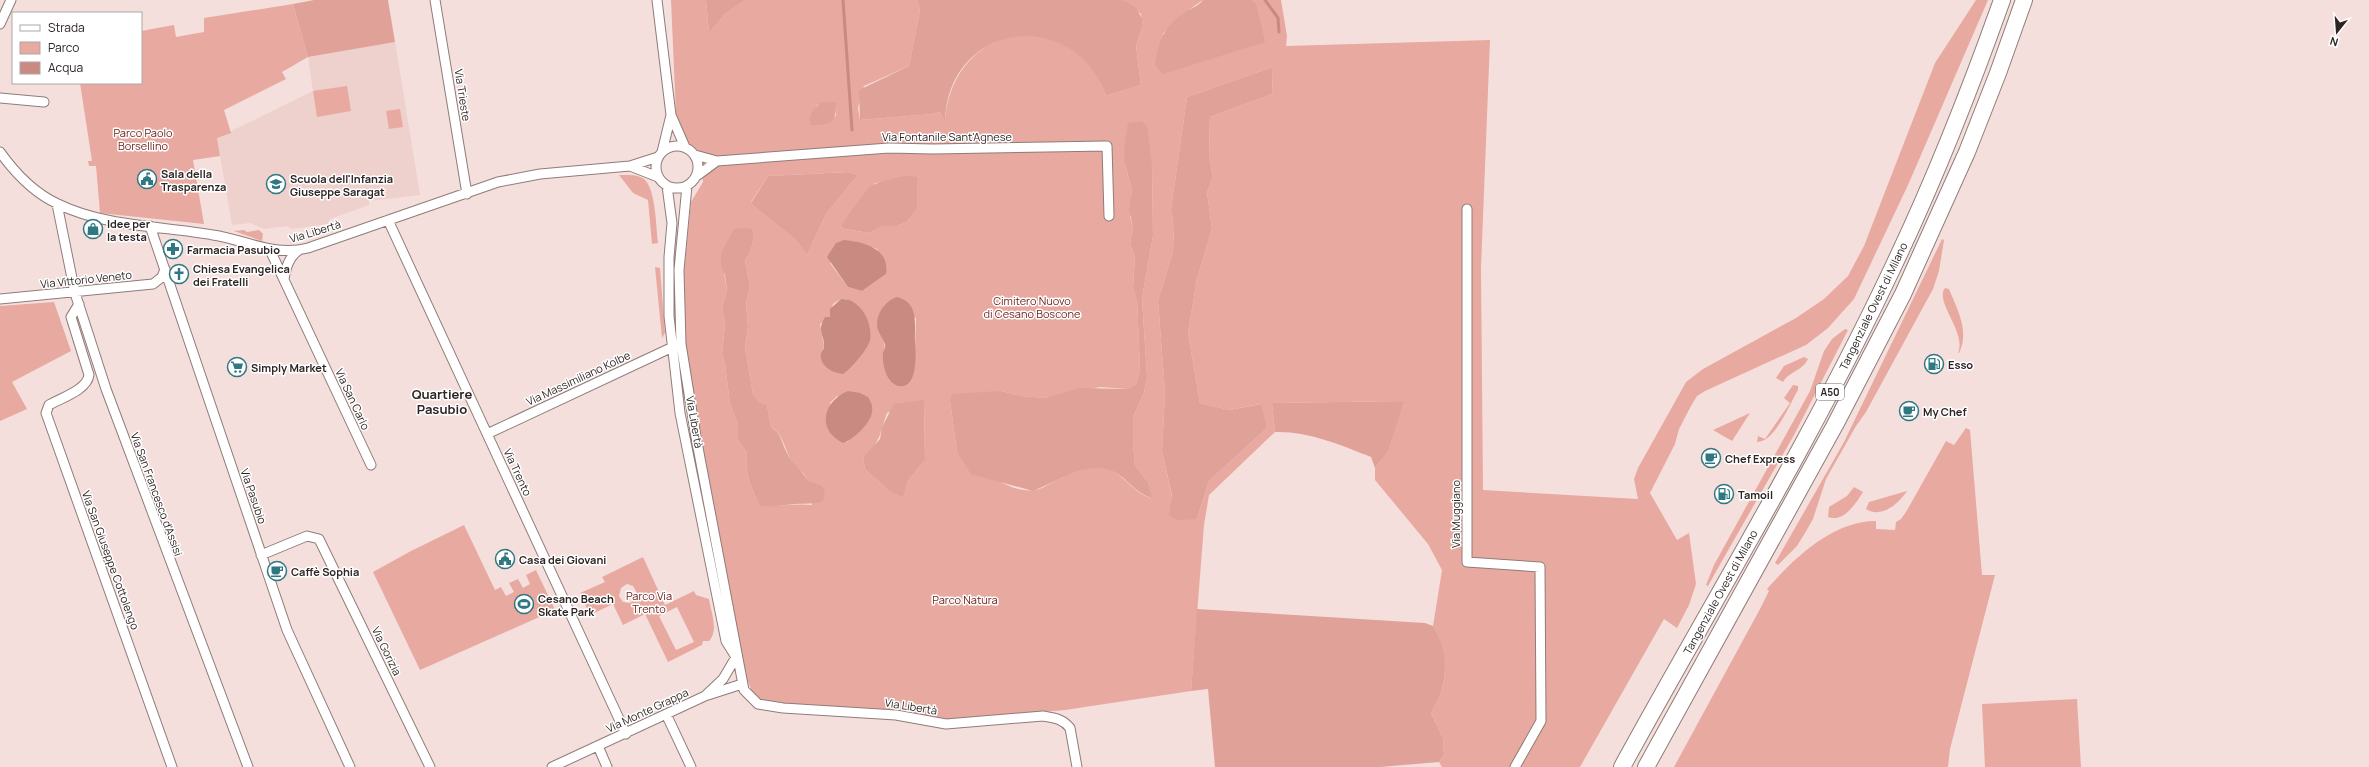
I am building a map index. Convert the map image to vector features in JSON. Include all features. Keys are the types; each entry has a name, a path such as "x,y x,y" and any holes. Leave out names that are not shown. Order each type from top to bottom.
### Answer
{"highway":[{"name":"Tangenziale Ovest di Milano","path":"1622,767 1802,445 1870,314 1930,186 2002,0"},
{"name":"Tangenziale Ovest di Milano","path":"1646,767 1835,425 1903,294 1967,152 1998,73 2024,0"}],"street":[{"path":"0,24 11,0"},
{"name":"Via Trieste","path":"435,0 466,194"},
{"path":"657,0 670,115 685,147 695,155 717,161"},
{"path":"0,98 44,102"},
{"path":"658,177 656,167 670,115"},
{"path":"660,154 672,146 685,147"},
{"name":"Via Fontanile Sant'Agnese","path":"717,161 915,147 933,149 1107,146 1109,216"},
{"name":"Via Libertà","path":"0,152 25,181 57,204 82,214 214,235 270,250 299,250 514,178 630,166 660,154"},
{"path":"695,155 699,168 698,175"},
{"path":"630,166 658,177 667,186 681,189 687,186 698,175 717,161"},
{"name":"Via Libertà","path":"667,186 672,223 669,257 669,316 676,345"},
{"name":"Via Libertà","path":"687,186 679,270 676,345 680,413 726,641 736,657 742,684 749,697 758,704 783,708 896,715 946,724 1043,716 1056,718 1066,723 1070,728 1077,767"},
{"path":"57,204 75,293"},
{"name":"Via Muggiano","path":"1467,209 1467,562 1540,567 1541,721 1515,767"},
{"name":"Via Trento","path":"388,220 626,734"},
{"name":"Via Pasubio","path":"150,226 287,630 350,767"},
{"name":"Via San Carlo","path":"270,250 371,465"},
{"path":"284,279 289,261 293,254 299,250"},
{"name":"Via Vittorio Veneto","path":"0,299 75,293 153,284 162,277 165,268"},
{"name":"Via San Francesco d'Assisi","path":"75,293 114,411 248,767"},
{"name":"Via San Giuseppe Cottolengo","path":"79,304 71,317 89,375 88,381 82,387 49,404 46,412 172,767"},
{"name":"Via Massimiliano Kolbe","path":"487,434 676,345"},
{"name":"Via Gorizia","path":"261,555 307,536 316,537 323,545 430,767"},
{"name":"Via Monte Grappa","path":"552,767 666,716 705,696 724,679 736,657"},
{"path":"705,696 742,684"},
{"path":"666,716 691,767"},
{"path":"598,746 607,767"}],"shaded area":[{"path":"314,0 388,0 395,42 308,57 293,4"},
{"path":"706,0 745,0 725,14 709,33"},
{"path":"917,0 1124,0 1136,8 1142,18 1143,26 1136,45 1141,85 1106,96 1090,67 1067,47 1041,37 1014,37 989,45 967,62 951,88 945,121 940,112 860,120 859,90 909,66 920,10"},
{"path":"1203,0 1251,0 1256,3 1265,42 1163,74 1155,65 1158,49 1164,35 1178,17"},
{"path":"395,42 420,195 369,201 369,205 330,219 327,224 292,229 287,226 264,229 250,223 232,225 217,138 313,91 308,57"},
{"path":"1273,67 1272,94 1210,117 1209,156 1213,177 1207,192 1212,229 1197,279 1188,333 1200,403 1229,410 1261,404 1267,428 1209,481 1197,519 1176,520 1168,514 1172,496 1162,451 1165,392 1158,301 1173,251 1174,227 1171,209 1187,97"},
{"path":"822,102 836,102 834,119 828,124 811,125 810,118 812,112"},
{"path":"1142,121 1147,126 1152,166 1153,236 1142,298 1147,377 1144,393 1133,417 1133,442 1135,465 1148,482 1152,498 1142,494 1119,475 1109,470 1098,468 1076,472 1033,491 971,474 957,452 950,401 952,394 1001,391 1021,396 1046,398 1079,388 1128,389 1136,384 1140,370 1137,300 1133,287 1135,257 1130,244 1133,226 1129,211 1132,190 1125,164 1124,150 1128,123"},
{"path":"849,172 858,175 826,214 807,255 796,240 751,203 768,176"},
{"path":"905,176 917,177 917,209 907,222 897,226 883,226 869,233 845,229 840,226 869,187 881,182"},
{"path":"734,229 752,229 753,237 751,249 745,260 750,286 746,304 748,326 745,348 753,394 759,403 767,405 771,427 779,435 789,457 808,481 822,486 825,493 823,501 773,507 760,506 747,474 747,453 738,440 738,425 730,404 725,364 722,354 725,324 722,307 727,291 725,275 721,266 721,253"},
{"path":"924,400 925,460 907,482 903,497 888,490 865,469 863,457 880,439 882,427 894,404"},
{"path":"1404,401 1388,452 1375,468 1371,457 1336,444 1312,436 1287,432 1275,432 1272,403"},
{"path":"1197,609 1425,623 1433,626 1441,642 1443,650 1445,675 1441,693 1431,713 1443,738 1444,755 1439,762 1380,767 1215,767 1208,689 1191,691"}],"green space":[{"path":"671,0 706,0 709,33 725,14 745,0 917,0 920,10 909,66 864,86 858,108 860,120 940,112 945,120 953,87 969,61 990,44 1016,36 1042,37 1068,47 1090,66 1106,96 1141,85 1136,45 1143,26 1141,14 1124,0 1203,0 1184,13 1162,35 1251,0 1281,0 1287,36 1286,46 1490,40 1481,268 1483,490 1638,499 1634,479 1638,468 1686,382 1703,369 1796,318 1824,299 1848,276 1864,246 1935,63 1976,0 1988,0 1908,185 1854,299 1828,328 1806,345 1705,391 1697,396 1691,406 1679,429 1675,444 1650,493 1677,540 1689,533 1696,584 1689,605 1677,628 1664,619 1580,767 1442,767 1439,762 1444,755 1443,738 1431,713 1440,696 1445,667 1443,650 1433,626 1442,570 1428,544 1375,480 1375,468 1388,452 1403,401 1272,403 1275,432 1209,495 1204,525 1191,691 1065,710 961,719 939,719 900,712 765,702 753,694 742,667 684,343 684,271 691,202 703,182 699,151 688,143 676,115","holes":["1273,67 1272,94 1210,117 1209,156 1213,177 1207,192 1212,229 1197,279 1188,333 1200,403 1229,410 1260,404 1267,428 1209,481 1197,519 1168,514 1172,497 1162,451 1165,392 1158,301 1173,251 1174,227 1171,209 1187,97","835,102 836,116 817,125 811,125 817,105","1125,164 1152,166 1153,236 1142,298 1147,377 1144,393 1133,417 1135,465 1148,482 1151,498 1137,491 1113,471 1097,467 1078,471 1035,490 1023,490 1011,487 988,474 957,452 950,401 1001,391 1021,396 1046,398 1100,387 1128,389 1136,384 1140,370 1137,299 1133,287 1135,257 1130,244 1133,226 1130,217 1132,190","849,172 858,175 826,214 807,255 796,240 751,202 768,176","894,179 917,209 907,222 897,226 883,226 869,233 845,229 840,226 875,183 887,182","751,229 753,237 752,245 745,260 750,286 746,304 748,326 745,348 753,394 759,404 767,405 771,427 776,430 795,466 804,474 810,489 812,505 799,504 760,506 751,487 746,468 747,453 738,440 738,425 730,404 725,364 722,354 725,324 722,307 727,291 721,253 726,246","853,241 877,249 886,274 862,291 848,287 830,263","841,299 847,299 866,349 860,355 821,353 824,346 820,324 830,317 833,304","881,311 916,318 914,372 884,351 885,347 879,329 879,318","837,396 868,421 847,442 830,403","924,400 925,460 907,482 888,490 865,469 863,457 874,446 879,437 887,413"]},
{"name":"Parco Paolo Borsellino","path":"293,4 308,57 282,72 286,79 224,110 231,133 217,138 220,156 193,160 204,224 100,213 96,166 89,166 88,161 92,161 80,84 142,84 142,31 174,25 176,37 204,32 204,18"},
{"path":"347,86 351,111 317,117 313,91"},
{"path":"400,109 403,127 389,129 386,111"},
{"path":"619,175 639,176 648,184 653,200 658,243 652,244 648,200 633,193"},
{"path":"244,230 247,232 259,230 263,234 262,241 234,231"},
{"path":"1942,239 1944,240 1939,271 1933,289 1866,412 1856,426 1826,479 1813,519 1797,546 1778,565 1775,563 1844,442"},
{"path":"655,267 660,268 665,333 662,338"},
{"path":"1945,288 1949,289 1959,312 1963,328 1962,345 1959,353 1960,345 1958,336 1944,301 1943,294"},
{"path":"54,302 71,351 12,382 27,409 0,421 0,306"},
{"path":"1845,329 1848,330 1794,435 1708,586 1706,585 1714,565 1810,391 1824,351 1832,339"},
{"path":"1804,357 1808,359 1803,366 1789,375 1783,382 1776,378 1784,366"},
{"path":"1793,385 1798,386 1798,390 1776,430 1764,440 1757,442 1758,436 1765,439 1790,403 1784,398"},
{"path":"1750,413 1732,441 1713,430"},
{"path":"1966,428 1970,430 1982,575 1995,575 1950,749 1948,767 1674,767 1760,609 1769,591 1767,589 1789,565 1802,554 1830,534 1845,527 1876,521 1876,529 1895,530 1896,522 1901,519 1906,512 1946,441 1954,445"},
{"path":"1854,487 1863,492 1849,511 1839,517 1828,517 1829,507 1847,496"},
{"path":"1907,491 1895,505 1884,511 1872,512 1866,509 1869,502"},
{"path":"464,525 495,590 501,587 506,596 514,592 509,583 518,579 523,588 530,584 526,575 536,570 555,610 420,670 373,572 411,551"},
{"name":"Parco Via Trento","path":"643,557 665,605 694,591 696,595 709,599 714,621 714,632 712,637 709,641 703,641 702,645 668,662 645,614 623,625 613,604 590,615 580,593 605,582 602,577","holes":["627,584 633,586 637,593 636,599 630,603 623,602 619,596 621,588","677,607 694,642 676,650 659,616"]},
{"path":"2077,699 2081,767 1985,767 1982,704"}],"water":[{"path":"844,240 868,245 874,248 884,258 886,274 862,291 848,287 827,257 836,243"},
{"path":"897,297 904,300 913,309 916,354 913,376 910,382 899,386 891,381 884,367 883,353 885,345 877,325 877,320 881,310 888,302"},
{"path":"841,299 854,302 864,312 870,333 869,344 854,364 843,374 827,368 822,362 821,358 821,353 824,348 821,330 822,322 825,317 830,317 830,309"},
{"path":"848,391 860,393 868,397 872,404 872,410 871,416 865,426 852,438 843,443 834,437 829,431 826,423 826,416 828,408 833,402"}],"waterway":[{"path":"843,0 852,130"},
{"path":"1265,0 1278,18 1279,32"}],"place":[{"name":"Sala della Trasparenza","path":"147,179"},
{"name":"Scuola dell'Infanzia Giuseppe Saragat","path":"276,184"},
{"name":"Idee per la testa","path":"93,229"},
{"name":"Farmacia Pasubio","path":"173,249"},
{"name":"Chiesa Evangelica dei Fratelli","path":"179,274"},
{"name":"Esso","path":"1934,364"},
{"name":"Simply Market","path":"237,367"},
{"name":"My Chef","path":"1909,411"},
{"name":"Chef Express","path":"1711,458"},
{"name":"Tamoil","path":"1724,494"},
{"name":"Casa dei Giovani","path":"505,559"},
{"name":"Caffè Sophia","path":"277,571"},
{"name":"Cesano Beach Skate Park","path":"524,604"}],"district":[{"name":"Quartiere Pasubio","path":"442,402"}],"park label":[{"name":"Cimitero Nuovo di Cesano Boscone","path":"1032,306"},
{"name":"Parco Natura","path":"965,599"}]}
